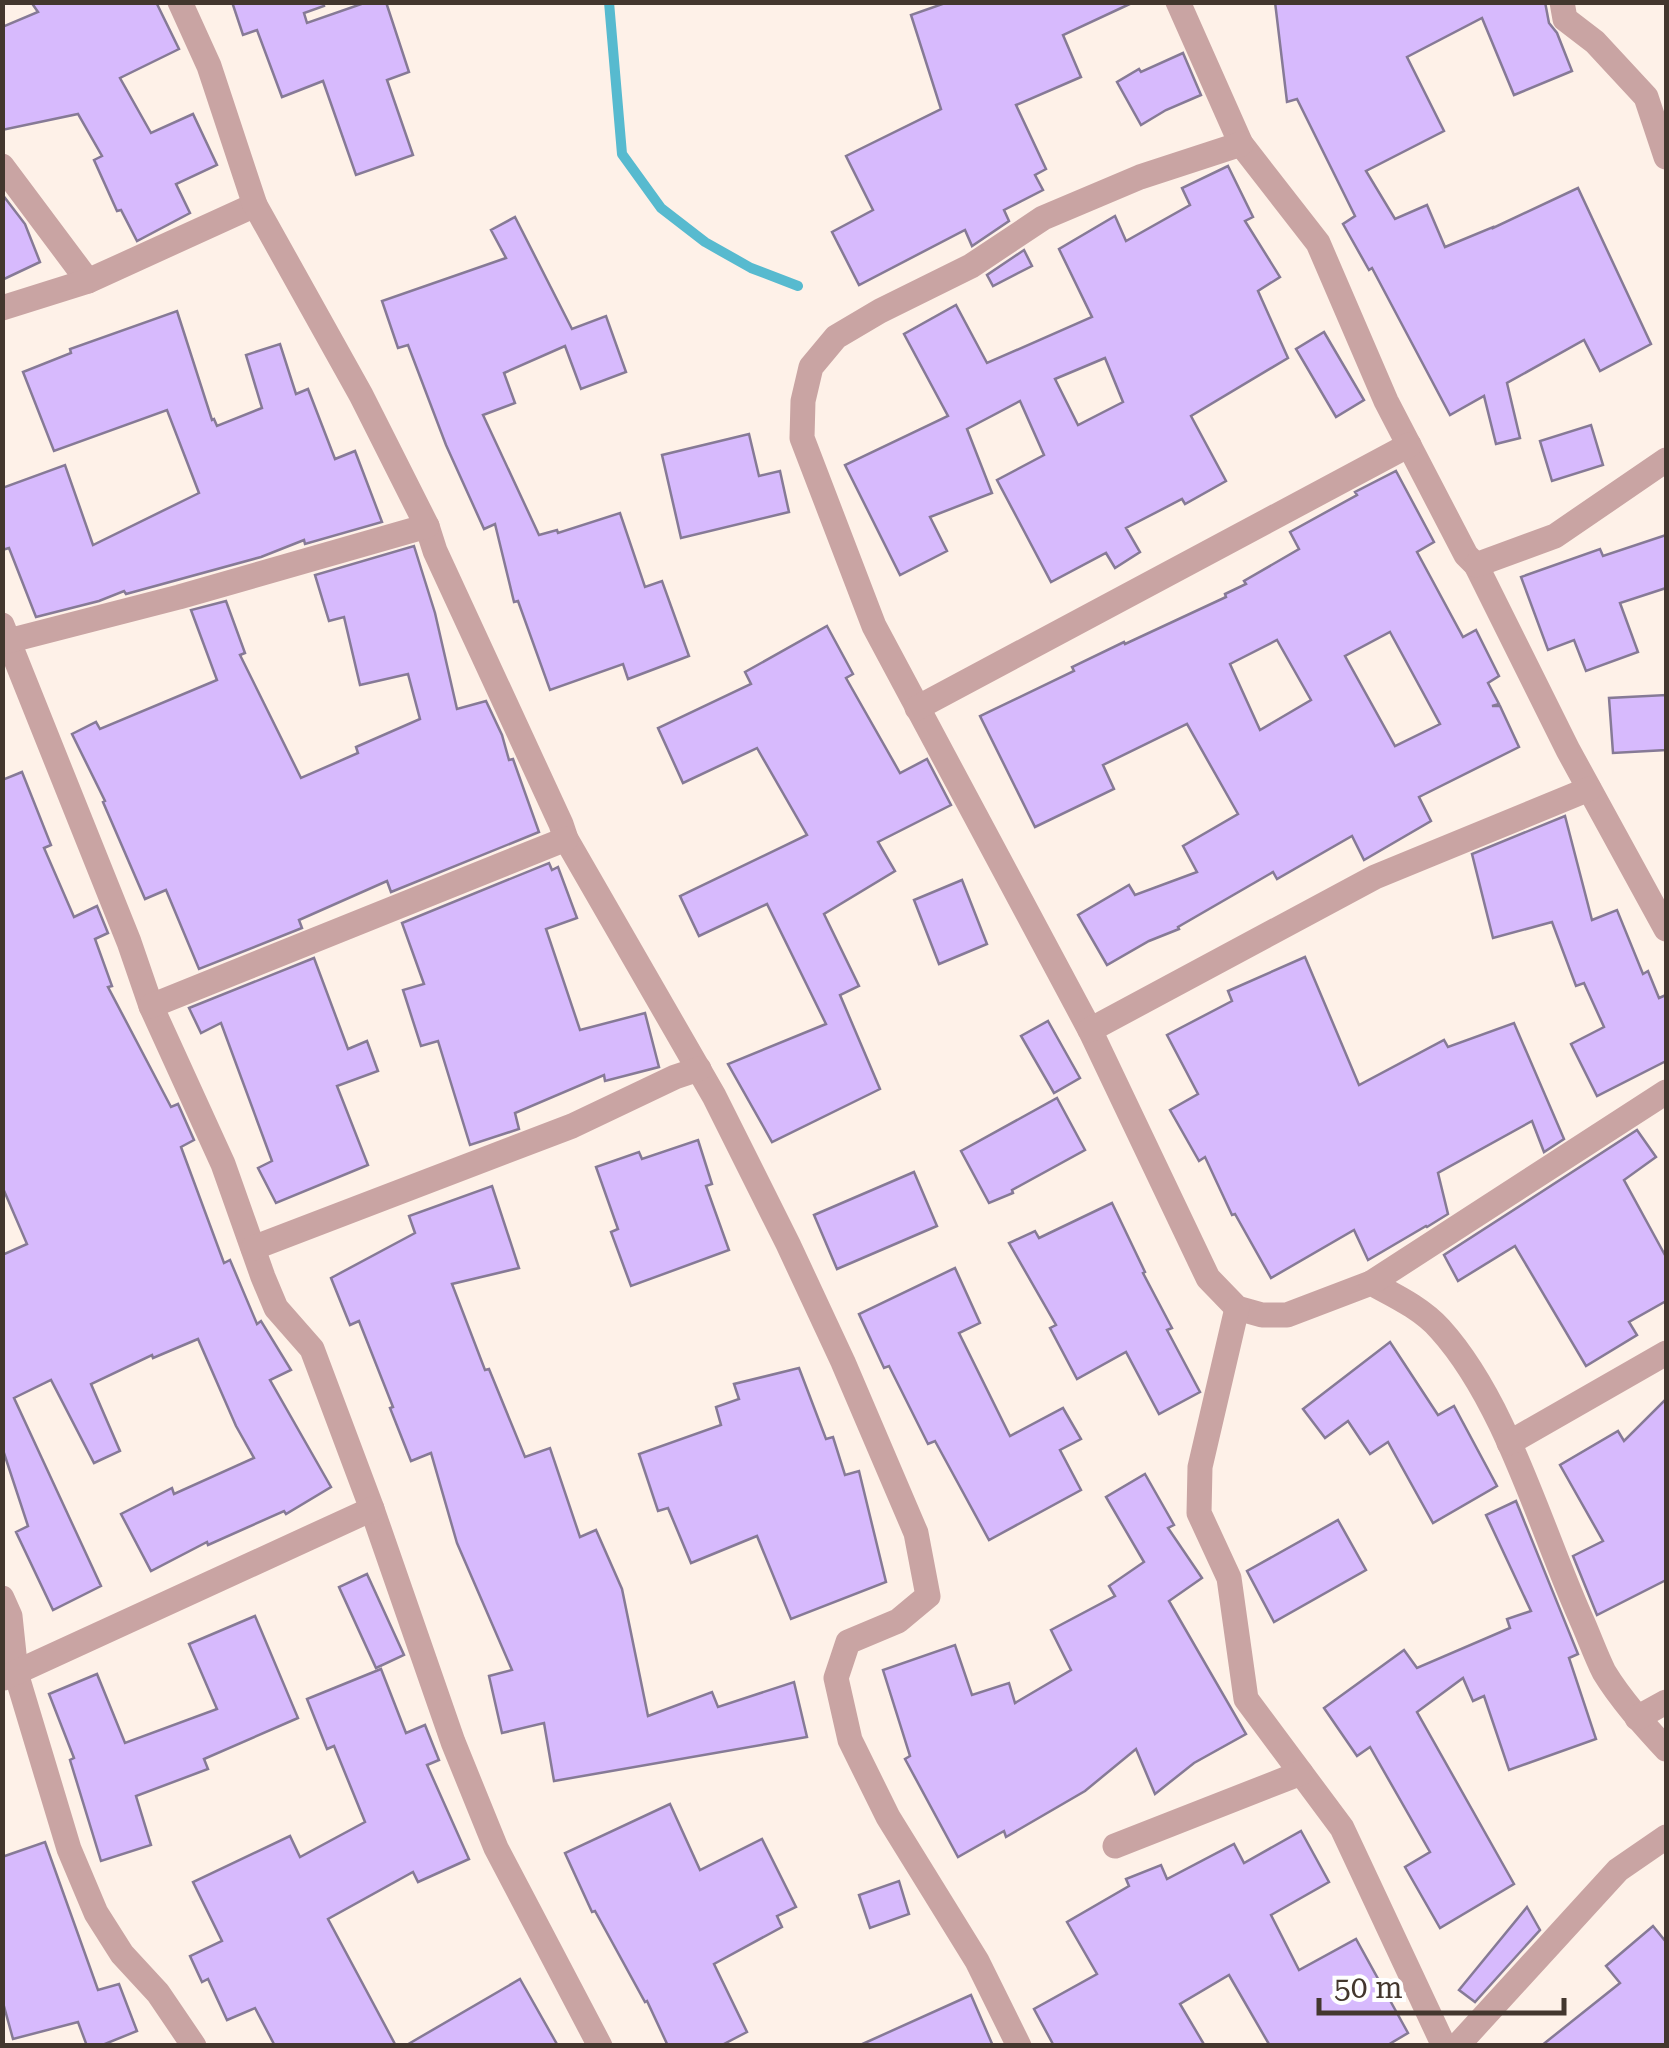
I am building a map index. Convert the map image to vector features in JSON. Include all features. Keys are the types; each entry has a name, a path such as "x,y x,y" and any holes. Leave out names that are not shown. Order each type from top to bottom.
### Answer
{"street":[{"path":"180,2 209,66 255,206 362,395 427,526 566,839 699,1069 804,1278 916,1533 928,1596 898,1621 848,1642 836,1678 850,1740 888,1816 978,1961 1020,2046"},
{"path":"1178,2 1241,144 1318,243 1386,401 1666,929"},
{"path":"1562,2 1565,19 1595,42 1646,96 1666,156"},
{"path":"1241,144 1140,177 1043,218 971,266 880,310 836,337 811,367 802,401 802,438 874,626 1090,1030 1208,1278 1237,1308 1262,1315 1287,1315 1370,1283 1666,1092"},
{"path":"2,166 88,281"},
{"path":"2,308 88,281 255,206"},
{"path":"918,708 1409,444"},
{"path":"1476,565 1555,536 1666,460"},
{"path":"427,526 179,597 6,633 151,1006 223,1164 276,1308 312,1350 453,1742 496,1848 600,2046"},
{"path":"1090,1030 1376,877 1590,789"},
{"path":"151,1006 566,839"},
{"path":"252,1248 572,1126 675,1076 699,1069"},
{"path":"1370,1283 1410,1304 1439,1328 1476,1378 1509,1444 1605,1672 1637,1718 1666,1749"},
{"path":"1237,1308 1200,1468 1198,1513 1229,1578 1246,1699 1342,1828 1444,2046"},
{"path":"1509,1444 1666,1354"},
{"path":"9,1676 372,1509"},
{"path":"2,1598 10,1616 9,1676 96,1913 122,1954 158,1993 194,2046"},
{"path":"1637,1718 1666,1702"},
{"path":"1115,1846 1301,1772"},
{"path":"1457,2046 1618,1870 1666,1837"}],"building":[{"path":"31,2 156,2 179,49 120,78 151,133 193,114 217,165 176,184 190,213 137,241 121,210 117,211 94,160 102,156 78,114 2,130 2,27 38,12"},
{"path":"232,2 323,2 324,6 304,13 307,23 367,2 386,2 409,72 387,80 413,155 356,175 323,81 282,97 257,30 243,35"},
{"path":"948,2 1134,2 1063,35 1081,77 1016,105 1046,169 1035,175 1043,190 1004,210 1009,221 972,246 965,230 859,285 832,232 873,210 846,156 941,109 911,15"},
{"path":"1275,2 1545,2 1549,23 1572,71 1514,95 1482,18 1407,57 1444,131 1366,171 1395,219 1427,205 1445,247 1578,188 1651,344 1600,371 1584,340 1507,383 1520,438 1496,444 1484,396 1450,415 1372,268 1369,270 1343,224 1355,216 1297,99 1287,102"},
{"path":"1183,53 1201,95 1141,125 1117,82 1139,69 1141,72"},
{"path":"1228,166 1253,217 1245,221 1280,277 1258,291 1288,358 1191,416 1226,481 1185,504 1182,499 1126,528 1140,552 1115,568 1106,553 1051,582 997,480 1044,455 1020,401 967,429 992,493 930,517 947,551 900,575 845,465 948,416 904,334 956,305 987,363 1092,317 1059,249 1115,216 1126,241 1190,205 1182,188","holes":["1105,358 1123,402 1078,425 1055,379"]},
{"path":"2,194 25,224 40,262 2,280"},
{"path":"515,217 572,329 606,316 626,372 581,389 565,346 504,373 515,403 483,415 539,535 557,530 558,533 620,513 645,587 662,581 689,656 628,679 623,664 550,690 518,601 514,602 495,524 484,529 446,445 408,345 398,348 382,301 506,258 491,230"},
{"path":"1024,250 1032,266 993,286 987,275"},
{"path":"177,311 217,426 262,408 246,355 280,344 296,394 308,389 335,459 355,451 382,522 305,544 304,540 261,557 36,617 9,548 2,550 2,488 65,465 93,545 199,493 167,410 54,451 23,372 71,353 70,349"},
{"path":"1324,332 1364,400 1336,417 1296,349"},
{"path":"1591,425 1603,465 1552,481 1540,441"},
{"path":"749,434 759,476 780,471 789,512 681,538 662,455"},
{"path":"1396,471 1434,542 1417,552 1463,637 1476,630 1499,676 1488,683 1499,704 1492,706 1500,706 1519,747 1419,797 1431,821 1364,860 1352,836 1277,879 1273,872 1179,929 1107,965 1078,915 1129,885 1135,895 1197,872 1183,846 1238,814 1187,724 1103,765 1114,789 1035,827 980,716 1074,671 1072,667 1226,597 1225,594 1246,584 1244,581 1299,549 1290,532 1357,495 1355,492","holes":["1390,632 1440,724 1395,746 1345,656","1277,640 1311,700 1260,730 1230,664"]},
{"path":"1666,535 1666,588 1620,603 1638,652 1586,671 1574,640 1548,650 1521,577 1600,549 1603,556"},
{"path":"414,546 435,613 457,709 486,701 509,760 513,759 539,832 391,892 387,881 299,920 302,928 199,969 166,890 145,899 105,801 72,734 96,722 100,729 217,680 191,610 226,601 245,653 240,655 301,778 358,753 356,747 420,719 408,674 360,685 344,617 329,621 315,575"},
{"path":"827,626 853,674 846,678 900,773 927,759 951,805 878,842 895,871 824,914 859,986 840,995 880,1089 772,1142 728,1064 826,1024 767,904 699,936 680,896 807,835 757,748 683,783 658,728 751,684 745,672"},
{"path":"1666,695 1666,750 1613,753 1609,698"},
{"path":"22,772 51,845 44,848 74,917 97,906 108,933 95,939 112,986 108,987 171,1107 178,1104 194,1140 181,1147 224,1263 230,1260 257,1324 261,1321 291,1370 270,1380 331,1487 286,1514 284,1511 208,1545 207,1542 151,1571 121,1514 172,1488 174,1494 254,1458 198,1339 153,1358 152,1355 91,1384 120,1451 94,1463 51,1380 14,1398 101,1586 53,1610 16,1532 28,1526 2,1447 2,1255 27,1244 2,1186 2,780"},
{"path":"1565,816 1592,920 1617,910 1643,974 1648,971 1659,998 1666,995 1666,1061 1597,1096 1571,1044 1604,1027 1584,983 1576,986 1552,922 1493,938 1472,854"},
{"path":"549,863 552,870 558,867 577,918 546,929 580,1030 645,1013 659,1067 605,1081 604,1075 515,1113 519,1129 470,1145 438,1041 421,1046 403,990 424,984 402,923"},
{"path":"962,880 987,944 939,964 914,900"},
{"path":"1305,957 1359,1085 1444,1040 1448,1047 1514,1023 1564,1139 1544,1152 1532,1121 1438,1173 1448,1214 1427,1227 1368,1260 1354,1230 1271,1278 1235,1214 1232,1215 1205,1157 1199,1161 1170,1110 1198,1094 1167,1035 1232,1001 1228,991"},
{"path":"314,958 348,1049 367,1041 378,1071 337,1086 368,1165 276,1203 258,1168 272,1161 221,1023 201,1033 189,1008"},
{"path":"1048,1021 1080,1078 1054,1093 1021,1036"},
{"path":"1057,1098 1085,1150 989,1203 961,1151"},
{"path":"1637,1130 1656,1157 1624,1180 1666,1257 1666,1301 1629,1322 1637,1335 1586,1366 1515,1246 1458,1281 1444,1255"},
{"path":"698,1140 712,1184 706,1186 729,1250 631,1286 611,1232 618,1229 596,1167 639,1152 642,1159"},
{"path":"914,1172 937,1226 837,1269 814,1215"},
{"path":"492,1186 519,1268 452,1284 485,1370 489,1369 525,1457 550,1448 580,1537 596,1530 622,1589 648,1716 712,1692 718,1707 794,1682 807,1737 554,1781 544,1723 502,1733 489,1676 512,1670 457,1543 431,1453 411,1461 359,1321 350,1325 331,1278 415,1233 409,1216"},
{"path":"1112,1203 1172,1328 1167,1330 1200,1392 1159,1414 1126,1352 1077,1379 1050,1328 1056,1325 1009,1243 1035,1231 1039,1238"},
{"path":"955,1268 980,1323 959,1333 1010,1436 1063,1408 1081,1439 1060,1450 1081,1490 989,1540 935,1441 928,1444 889,1366 884,1368 859,1314"},
{"path":"1390,1342 1438,1415 1454,1406 1497,1486 1433,1523 1388,1442 1370,1454 1348,1421 1325,1438 1303,1409"},
{"path":"799,1368 826,1439 833,1437 845,1475 859,1471 886,1582 791,1619 757,1536 691,1563 668,1508 658,1511 639,1454 721,1425 716,1407 739,1399 734,1384"},
{"path":"1666,1399 1666,1580 1597,1615 1573,1556 1603,1541 1560,1465 1618,1431 1624,1441"},
{"path":"1145,1474 1174,1525 1168,1528 1202,1578 1169,1601 1246,1734 1194,1763 1155,1794 1136,1749 1085,1791 1006,1837 1004,1831 958,1857 905,1759 910,1756 883,1670 955,1645 972,1695 1009,1683 1015,1703 1071,1670 1051,1630 1115,1596 1109,1586 1144,1562 1106,1497"},
{"path":"1516,1501 1578,1654 1569,1658 1596,1739 1509,1770 1484,1696 1473,1701 1463,1678 1417,1712 1514,1884 1440,1928 1405,1867 1430,1852 1370,1747 1357,1756 1324,1708 1404,1650 1417,1668 1510,1628 1507,1619 1531,1611 1486,1515"},
{"path":"1338,1520 1366,1570 1274,1622 1247,1571"},
{"path":"367,1574 404,1655 376,1668 339,1587"},
{"path":"255,1616 298,1718 204,1759 208,1769 136,1796 151,1845 101,1861 70,1760 74,1758 49,1694 97,1674 125,1743 217,1709 189,1644"},
{"path":"381,1669 406,1733 425,1725 439,1760 427,1765 469,1859 418,1882 413,1872 328,1919 396,2046 275,2046 255,2008 227,2020 208,1979 202,1982 190,1956 222,1941 193,1882 290,1836 300,1857 365,1822 334,1746 327,1749 307,1699"},
{"path":"670,1804 700,1870 762,1839 796,1907 777,1916 782,1927 714,1964 747,2032 720,2046 668,2046 647,2001 595,1911 592,1912 565,1853"},
{"path":"1301,1831 1329,1882 1271,1915 1299,1970 1356,1939 1408,2033 1386,2046 1270,2046 1229,1975 1180,2004 1205,2046 1054,2046 1034,2009 1097,1974 1067,1922 1129,1886 1126,1879 1161,1865 1167,1879 1234,1844 1244,1863"},
{"path":"45,1842 98,1990 119,1984 137,2031 100,2046 87,2046 78,2022 13,2039 2,1999 2,1857"},
{"path":"899,1881 909,1914 870,1928 859,1895"},
{"path":"1527,1907 1540,1930 1475,2002 1459,1990"},
{"path":"1653,1926 1666,1942 1666,2046 1541,2046 1620,1983 1606,1966"},
{"path":"520,1979 558,2046 405,2046"},
{"path":"971,1995 993,2046 858,2046"}],"waterway":[{"path":"609,2 622,154 661,208 705,242 751,268 798,286"}]}
